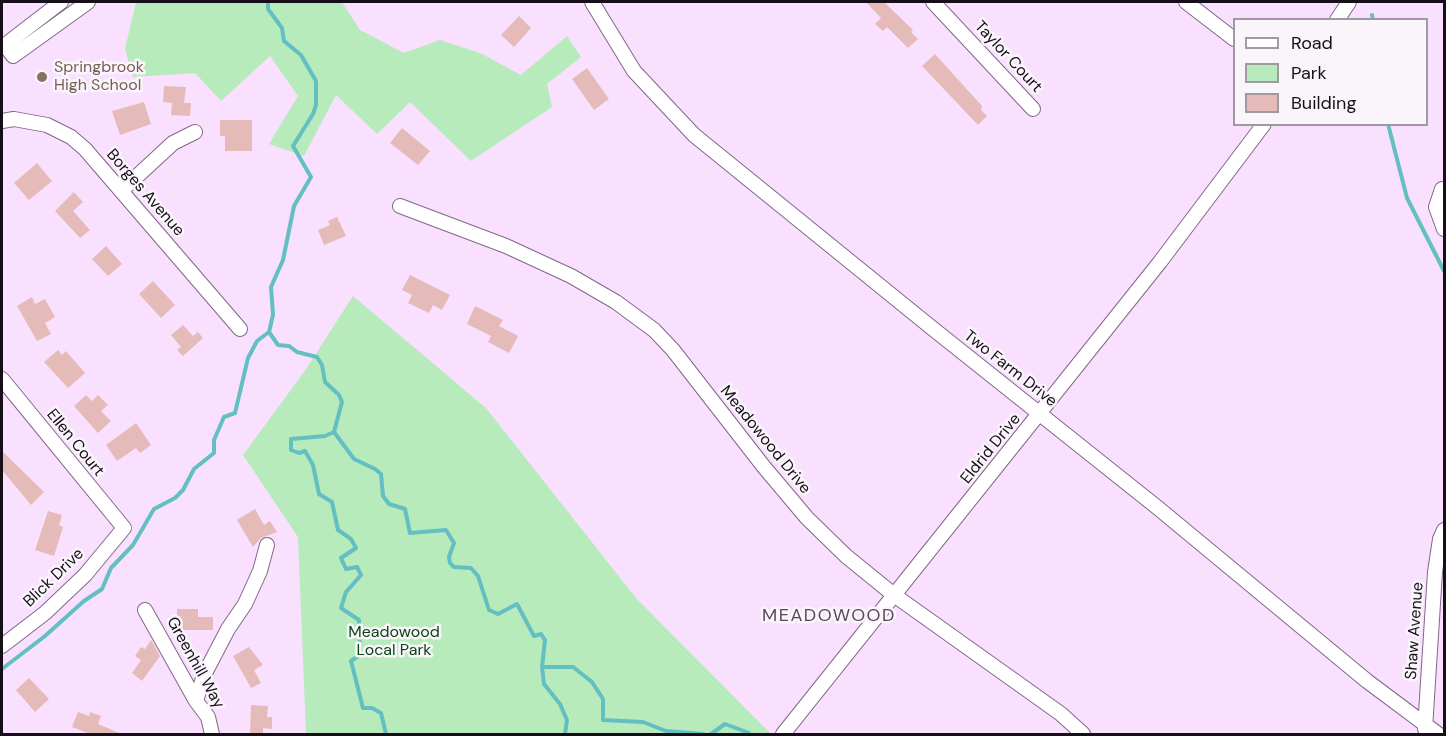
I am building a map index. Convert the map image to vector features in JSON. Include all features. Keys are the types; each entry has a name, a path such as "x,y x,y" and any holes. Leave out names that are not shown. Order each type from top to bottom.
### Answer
{"street":[{"path":"62,2 4,45 5,54 13,56 88,2"},
{"name":"Two Farm Drive","path":"592,2 634,71 694,135 1040,414 1425,730 1438,735"},
{"name":"Taylor Court","path":"933,2 1033,109"},
{"path":"1186,2 1233,38"},
{"path":"1338,18 1349,2"},
{"name":"Borges Avenue","path":"2,121 14,119 32,121 71,137 121,190 240,329"},
{"name":"Eldrid Drive","path":"783,735 1167,254 1263,126"},
{"path":"121,190 173,143 195,132"},
{"path":"1442,189 1436,207 1444,229"},
{"name":"Meadowood Drive","path":"400,206 506,246 572,276 616,302 654,330 807,519 894,595 1061,714 1083,735"},
{"name":"Ellen Court","path":"2,379 124,528"},
{"name":"Blick Drive","path":"2,646 45,613 85,575 124,528"},
{"name":"Shaw Avenue","path":"1425,730 1435,572 1440,539 1444,530"},
{"path":"196,701 204,675 228,629 246,604 260,571 267,545"},
{"name":"Greenhill Way","path":"146,610 196,701 208,717 212,735"}],"green space":[{"path":"136,2 342,2 360,30 404,53 440,40 480,53 521,75 567,36 581,57 547,84 552,107 471,161 410,102 377,134 336,95 304,156 269,144 298,96 270,56 221,101 195,73 133,77 125,49"},
{"name":"Meadowood Local Park","path":"353,296 486,408 636,598 771,734 306,734 298,537 243,455 304,372"}],"building":[{"path":"866,2 884,2 913,30 911,32 918,39 908,48 887,27 883,31 875,24 881,18"},
{"path":"519,16 531,28 514,47 501,35"},
{"path":"935,54 982,106 981,110 987,116 978,125 922,66"},
{"path":"587,68 609,99 594,110 572,79"},
{"path":"164,86 186,87 184,103 191,103 190,116 171,115 172,103 163,102"},
{"path":"144,102 151,124 120,135 112,111"},
{"path":"220,120 252,120 252,151 225,151 225,136 220,136"},
{"path":"402,128 430,151 418,165 390,143"},
{"path":"37,163 52,181 29,200 14,183"},
{"path":"74,192 83,202 73,211 90,230 80,238 55,211"},
{"path":"337,217 346,236 324,245 318,230 330,225 328,221"},
{"path":"106,246 122,264 108,276 92,259"},
{"path":"410,275 450,295 442,310 433,305 429,313 408,303 412,295 402,290"},
{"path":"153,281 175,305 161,318 139,294"},
{"path":"32,297 35,304 45,299 55,317 45,323 51,334 37,341 17,306"},
{"path":"475,306 503,320 499,326 518,336 509,353 488,342 491,336 467,324"},
{"path":"183,325 193,336 198,332 203,338 183,356 177,350 181,347 171,335"},
{"path":"58,350 62,355 66,351 85,373 68,388 44,362"},
{"path":"86,395 92,401 98,395 108,405 101,411 111,421 98,433 74,406"},
{"path":"136,423 151,445 140,453 136,448 117,461 106,445"},
{"path":"2,451 44,492 31,505 2,470"},
{"path":"255,509 264,525 270,521 277,532 261,538 253,547 237,520"},
{"path":"48,511 62,515 59,525 63,527 54,556 35,550"},
{"path":"177,609 198,609 198,617 213,617 213,630 173,630 173,619 177,619"},
{"path":"151,640 160,656 142,681 132,673 141,660 135,656 141,647 145,649"},
{"path":"249,647 263,665 254,670 261,683 251,688 233,656"},
{"path":"29,678 49,699 35,712 16,690"},
{"path":"251,705 268,706 267,717 272,717 272,729 263,728 263,735 250,735"},
{"path":"78,712 89,716 90,712 101,716 98,724 124,735 93,735 72,727"}],"waterway":[{"path":"268,2 268,9 282,28 284,41 301,55 316,81 316,105 313,114 293,146 311,177 294,206 283,260 271,287 273,315 269,332 278,345 289,346 297,352 317,357 322,365 325,382 339,395 342,402 334,432 354,459 381,474 383,496 389,504 405,509 410,533 446,530 454,543 449,557 450,563 454,567 471,568 478,576 489,610 498,614 517,604 534,636 541,634 545,640 542,667 544,684 560,704 567,720 565,734"},
{"path":"1389,126 1407,198 1444,271"},
{"path":"2,669 45,636 84,601 102,589 111,568 133,545 154,509 175,498 183,490 194,469 214,453 214,440 224,417 235,413 248,358 257,341 269,332"},
{"path":"334,432 325,436 291,439 291,450 299,453 305,451 313,465 319,494 332,502 338,530 351,539 356,548 341,558 346,569 357,567 361,575 346,592 341,608 359,620 360,655 351,661 363,708 372,708 381,713 386,734"},
{"path":"542,667 573,667 592,682 603,699 603,720 643,722 666,731 703,734"},
{"path":"711,734 725,724 749,733"}],"place":[{"name":"Springbrook High School","path":"42,77"}],"district":[{"name":"MEADOWOOD","path":"829,616"}]}
